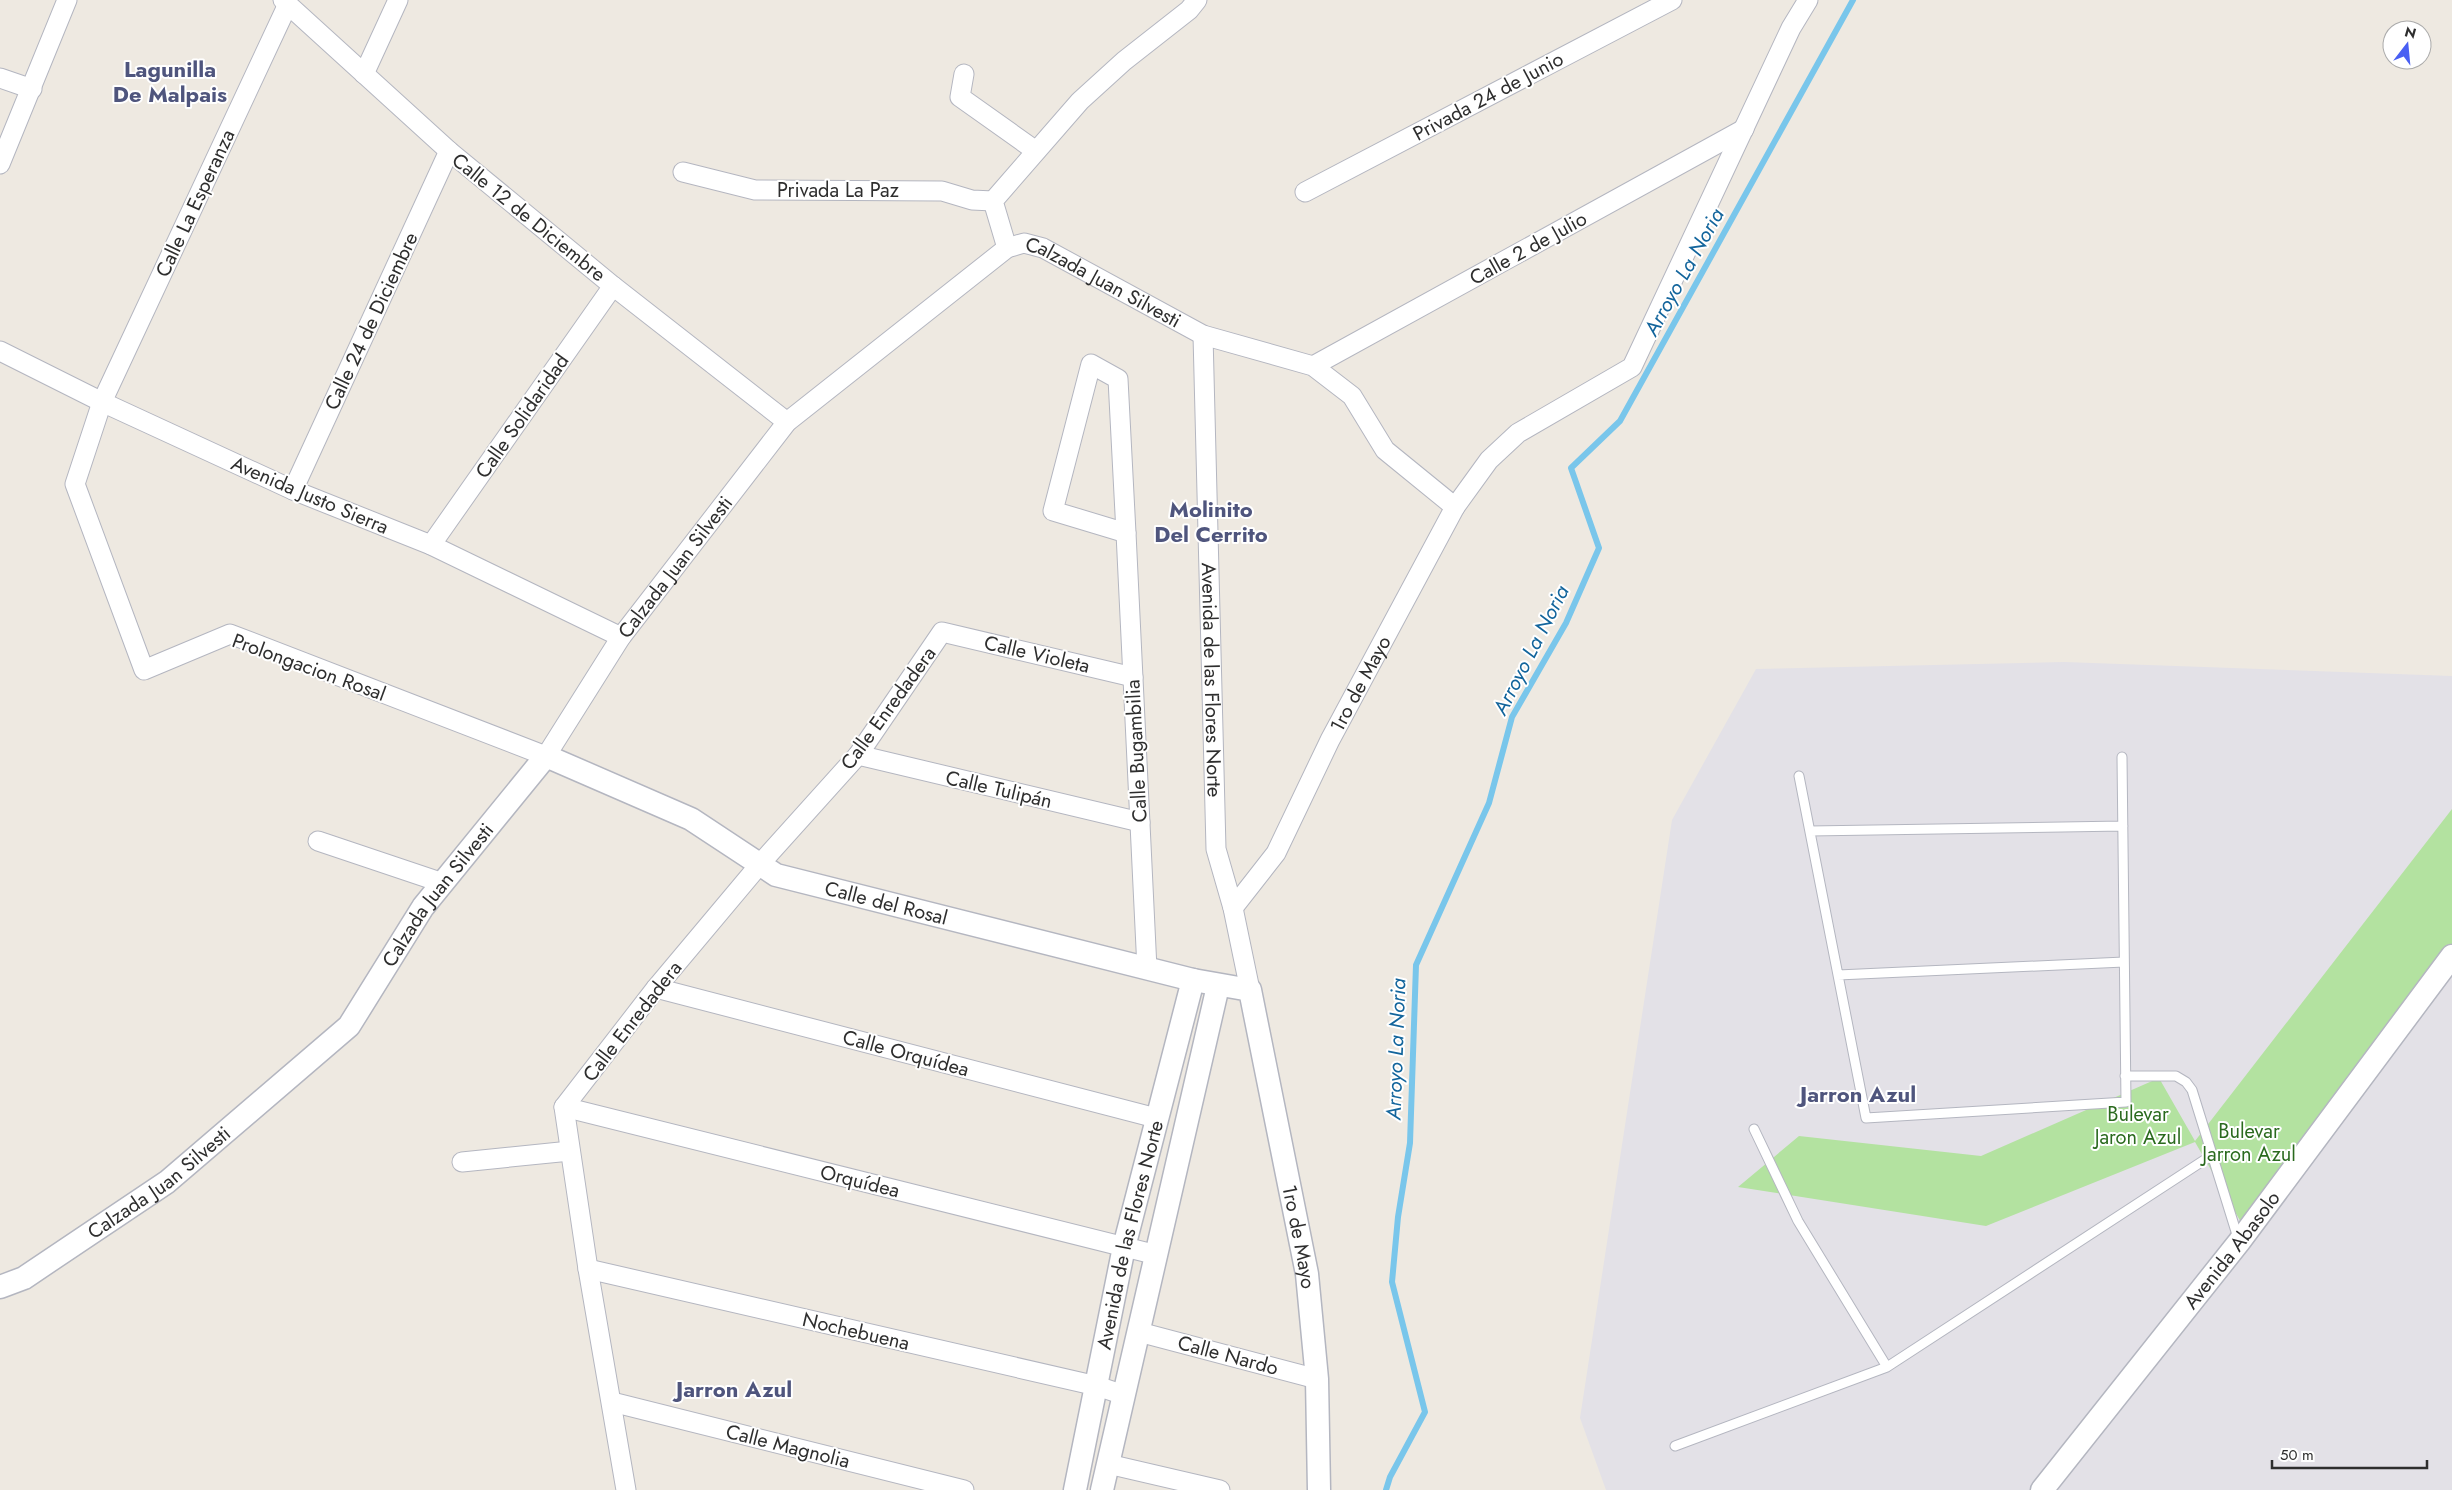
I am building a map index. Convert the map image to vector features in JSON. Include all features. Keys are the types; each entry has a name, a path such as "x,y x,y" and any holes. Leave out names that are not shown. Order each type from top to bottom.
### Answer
{"street":[{"path":"0,164 68,0"},
{"path":"364,74 398,0"},
{"path":"1007,248 993,202 1080,101 1124,61 1189,10 1198,0"},
{"name":"Privada 24 de Junio","path":"1305,192 1672,0"},
{"name":"1ro de Mayo","path":"1233,908 1276,853 1330,740 1455,507 1489,460 1518,432 1632,367 1791,28 1808,0"},
{"name":"Calle 12 de Diciembre","path":"285,2 449,152 614,286 787,422"},
{"name":"Calle La Esperanza","path":"102,402 285,2"},
{"path":"964,74 960,97 1036,151"},
{"path":"0,78 32,89"},
{"name":"Calle 2 de Julio","path":"1313,366 1744,130"},
{"name":"Calle 24 de Diciembre","path":"293,490 449,152"},
{"name":"Privada La Paz","path":"683,172 755,190 942,191 972,200 993,202"},
{"name":"Calzada Juan Silvesti","path":"0,1287 24,1278 167,1182 350,1026 423,907 546,756 621,637 787,422 1007,248 1024,243 1043,248 1203,335 1313,366 1352,396 1385,450 1455,507"},
{"name":"Calle Solidaridad","path":"431,545 614,286"},
{"name":"Avenida de las Flores Norte","path":"1203,335 1216,848 1233,908 1250,990"},
{"name":"Avenida Justo Sierra","path":"0,351 102,402 293,490 431,545 621,637"},
{"name":"Calle Bugambilia","path":"1126,533 1053,511 1091,364 1118,379 1126,533 1147,969"},
{"name":"Prolongacion Rosal","path":"102,402 75,484 144,670 230,634 546,756"},
{"name":"Calle Violeta","path":"942,632 1133,677"},
{"name":"Calle Enredadera","path":"564,1107 656,988 760,864 858,755 942,632"},
{"name":"Calle Tulipán","path":"858,755 1140,822"},
{"name":"Calle del Rosal","path":"546,756 691,819 776,875 1147,969 1218,986 1250,990"},
{"path":"318,842 443,883"},
{"name":"Avenida Abasolo","path":"2042,1490 2239,1242 2452,956"},
{"name":"Avenida de las Flores Norte","path":"1075,1490 1124,1246 1193,980"},
{"name":"Avenida de las Flores Norte","path":"1102,1490 1218,986"},
{"name":"Calle Orquídea","path":"656,988 1156,1118"},
{"name":"1ro de Mayo","path":"1250,990 1307,1274 1317,1379 1319,1490"},
{"path":"564,1107 588,1268 626,1490"},
{"name":"Orquídea","path":"564,1107 1157,1255"},
{"path":"462,1162 570,1151"},
{"name":"Nochebuena","path":"588,1268 1097,1386 1124,1395"},
{"name":"Calle Nardo","path":"1139,1332 1317,1379"},
{"name":"Calle Magnolia","path":"612,1402 964,1490"},
{"path":"1108,1464 1220,1490"}],"lane":[{"path":"1799,776 1866,1118 2126,1102 2122,757"},
{"path":"1810,831 2123,826"},
{"path":"1838,975 2124,962"},
{"path":"2125,1076 2176,1076 2186,1082 2192,1090 2239,1242"},
{"path":"1754,1128 1798,1221 1887,1367"},
{"path":"1675,1446 1887,1367 2212,1155"}],"shaded area":[{"path":"2064,662 2452,676 2452,1490 1606,1490 1580,1418 1672,820 1756,669"}],"green space":[{"path":"2452,809 2452,949 2242,1224 2195,1142 1986,1226 1738,1187 1799,1136 1981,1156 2159,1078 2195,1141"}],"waterway":[{"name":"Arroyo La Noria","path":"1386,1490 1390,1477 1425,1412 1392,1282 1398,1217 1410,1143 1416,965 1489,803 1512,717 1566,623 1599,548 1571,468 1620,421 1853,0"}],"district":[{"name":"Lagunilla De Malpais","path":"170,82"},
{"name":"Molinito Del Cerrito","path":"1211,522"},
{"name":"Jarron Azul","path":"1858,1094"},
{"name":"Jarron Azul","path":"734,1389"}],"park label":[{"name":"Bulevar Jaron Azul","path":"2138,1126"},
{"name":"Bulevar Jarron Azul","path":"2249,1142"}]}
